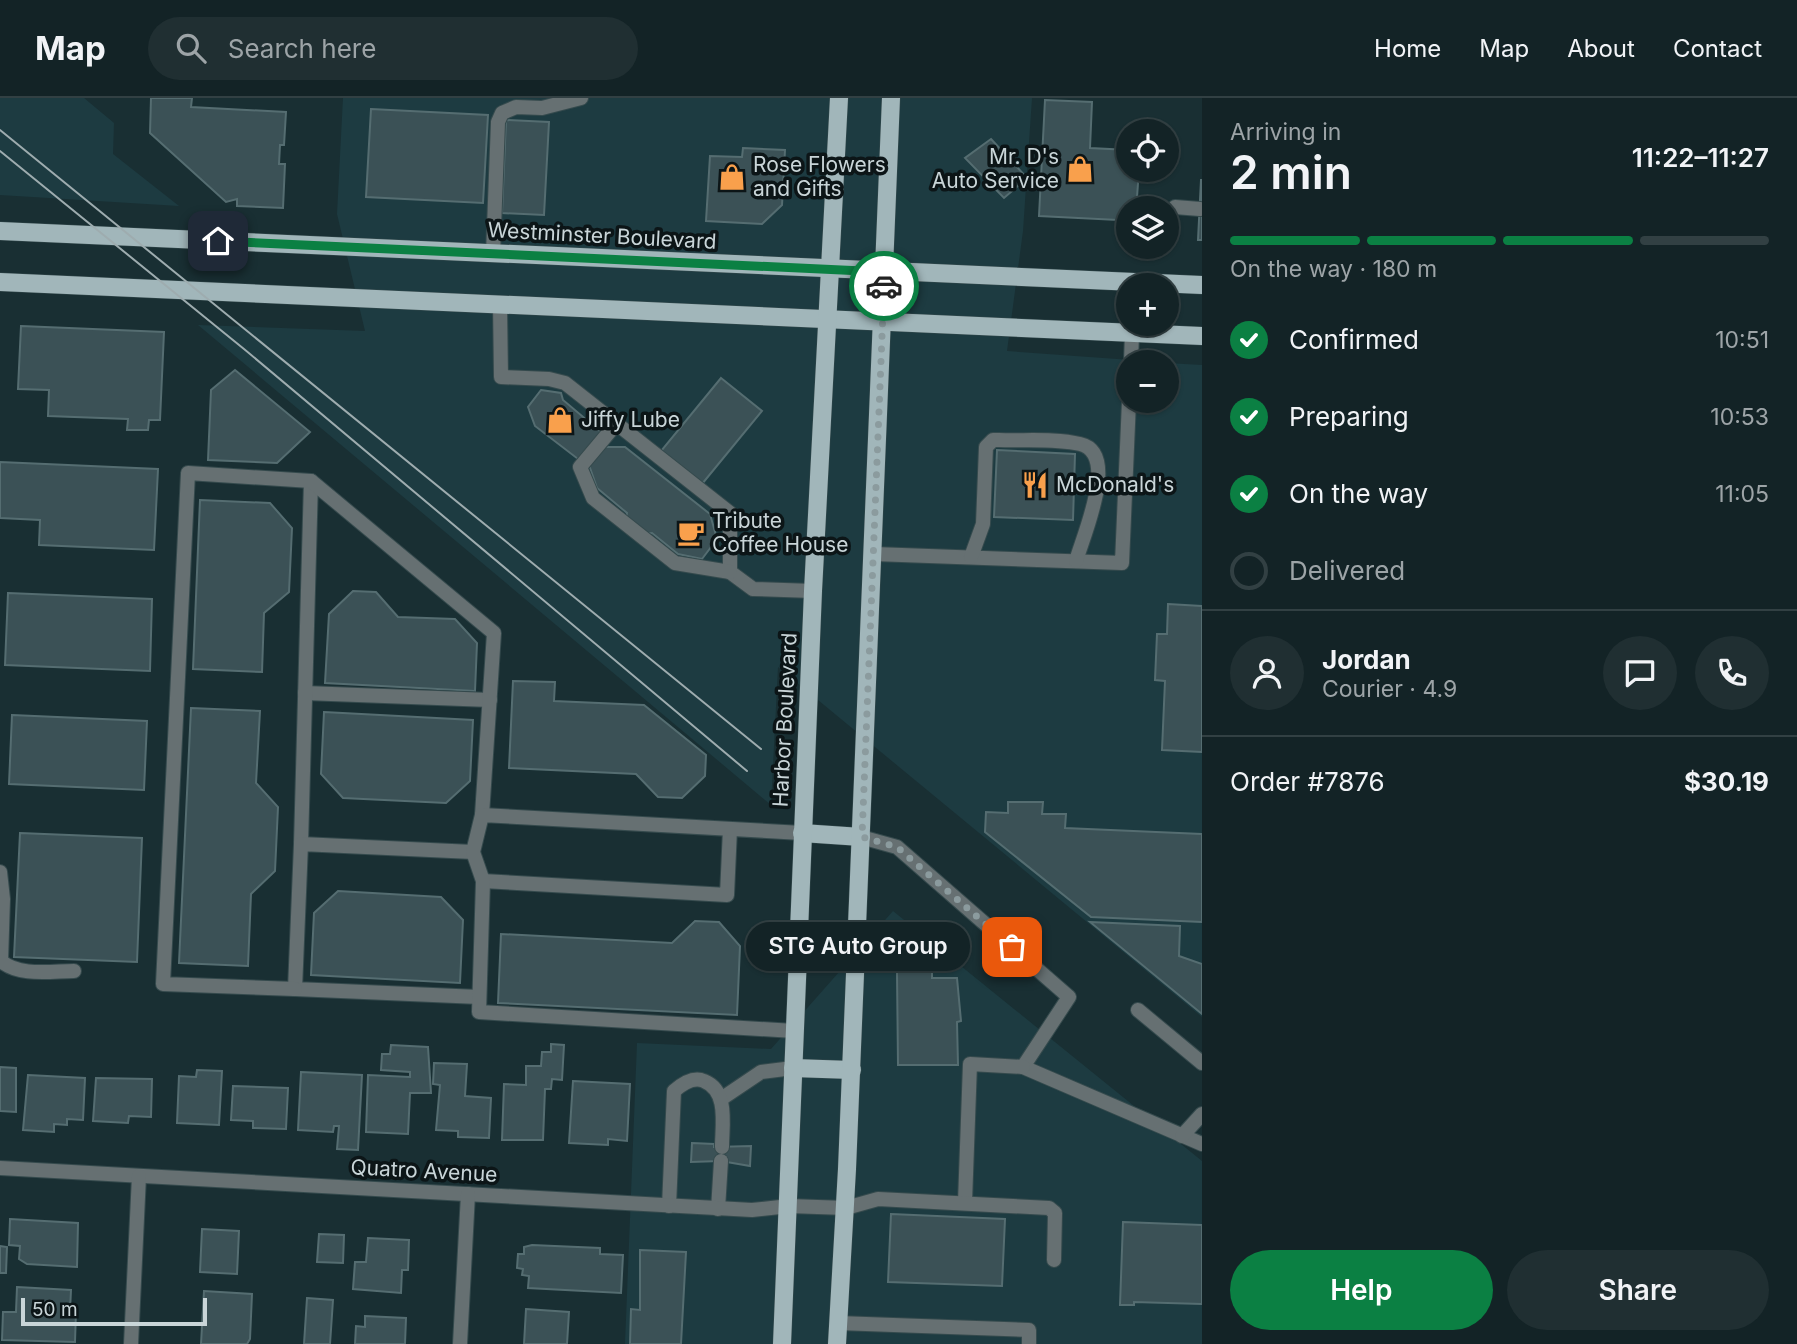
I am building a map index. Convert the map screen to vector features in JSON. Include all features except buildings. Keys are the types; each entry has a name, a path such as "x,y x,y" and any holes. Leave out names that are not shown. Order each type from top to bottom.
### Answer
{"main road":[{"name":"Harbor Boulevard","path":"782,1344 813,591 839,98"},
{"path":"837,1344 852,1070 891,98"},
{"name":"Westminster Boulevard","path":"0,231 1202,285"},
{"path":"0,282 1116,332"},
{"path":"1179,335 1202,336"},
{"path":"802,833 862,837"},
{"path":"793,1068 852,1070"}],"street":[{"path":"493,254 498,122 502,113 516,107 542,108 581,98"},
{"path":"1179,207 1200,209"},
{"path":"500,305 501,377 565,383 730,513 730,572"},
{"path":"874,554 1122,563 1128,413"},
{"path":"616,424 580,467 593,498 675,563 730,572 753,589 813,591"},
{"path":"971,557 982,524 986,447 993,440 999,440 1080,444 1093,452 1098,465 1098,481 1076,561"},
{"path":"479,997 163,984 188,473 311,481 494,633 482,815 473,852 483,881 479,1012 794,1031"},
{"path":"295,989 311,481"},
{"path":"305,693 490,700"},
{"path":"482,815 802,833"},
{"path":"483,881 727,895 730,829"},
{"path":"862,837 897,847 1069,997 1023,1066"},
{"path":"301,844 473,852"},
{"path":"0,872 3,899 1,961 8,967 23,971 74,971"},
{"path":"1139,1010 1202,1063"},
{"path":"965,1202 970,1064 1023,1066 1202,1143"},
{"path":"721,1100 761,1072 793,1068"},
{"path":"669,1206 674,1091 684,1082 701,1079 716,1087 721,1100 718,1209"},
{"path":"1182,1136 1202,1114"},
{"name":"Quatro Avenue","path":"0,1168 718,1209 752,1210 789,1206 846,1208 878,1199 1049,1208 1055,1213 1054,1260"},
{"path":"131,1344 139,1176"},
{"path":"460,1344 468,1194"},
{"path":"838,1323 1029,1330 1029,1344"}],"shaded area":[{"path":"0,98 84,98 114,123 113,154 179,206 0,195"},
{"path":"343,98 1032,98 1023,231 1007,351 1116,359 1116,413 1179,413 1179,364 1202,365 1202,1017 778,667 771,805 198,325 365,331 337,214"},
{"path":"893,911 1202,1161 1202,1344 625,1344 637,1043 771,1049"}],"tram line":[{"path":"0,130 761,749"},
{"path":"0,151 244,349 747,771"}],"way so far":[{"path":"884,286 862,837 897,847 1012,947"}],"place":[{"name":"Mr. D's Auto Service","path":"1080,169"},
{"name":"Rose Flowers and Gifts","path":"732,177"},
{"name":"Jiffy Lube","path":"560,420"},
{"name":"McDonald's","path":"1035,485"},
{"name":"Tribute Coffee House","path":"691,533"},
{"name":"STG Auto Group","path":"1012,947"}],"route":[{"path":"218,241 884,272 884,286"}]}
